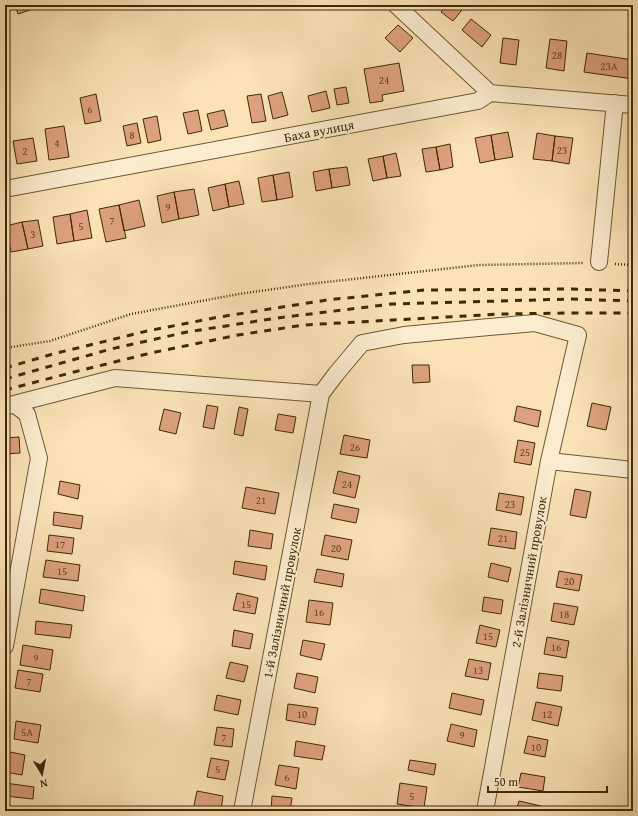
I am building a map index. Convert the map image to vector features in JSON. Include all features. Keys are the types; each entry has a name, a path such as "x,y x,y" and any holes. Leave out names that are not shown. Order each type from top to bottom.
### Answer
{"street":[{"path":"396,5 490,93 633,105"},
{"name":"Баха вулиця","path":"5,189 478,101 490,93"},
{"path":"599,262 615,103"},
{"name":"2-й Залізничний провулок","path":"320,394 362,343 404,335 535,323 578,335 550,461 485,811"},
{"path":"9,406 115,378 320,394"},
{"name":"1-й Залізничний провулок","path":"242,811 320,394"},
{"path":"5,646 39,458 27,414 9,406"},
{"path":"550,461 633,470"}],"path":[{"path":"5,348 50,341 131,314 239,294 308,284 479,265 599,262 633,265"}],"building":[{"path":"15,5 42,5 42,6 18,14"},
{"path":"447,5 466,5 453,21 441,12"},
{"path":"471,19 491,35 482,47 462,30"},
{"path":"398,25 413,38 400,52 385,38"},
{"path":"503,38 519,40 516,65 500,63"},
{"path":"550,39 567,41 564,71 546,68"},
{"path":"587,53 633,60 633,79 584,72"},
{"path":"399,63 404,91 382,95 383,101 370,103 364,69"},
{"path":"346,87 349,103 337,105 334,89"},
{"path":"326,91 330,108 312,112 308,96"},
{"path":"282,92 288,115 273,119 268,96"},
{"path":"96,94 101,121 85,124 80,98"},
{"path":"261,94 266,121 252,123 247,96"},
{"path":"198,110 202,131 188,134 183,113"},
{"path":"224,110 228,126 211,130 207,114"},
{"path":"157,116 161,140 148,143 143,119"},
{"path":"137,123 141,143 127,146 123,126"},
{"path":"64,126 69,157 49,160 45,129"},
{"path":"508,132 513,157 495,160 491,135"},
{"path":"537,133 555,136 552,161 533,159"},
{"path":"491,135 495,160 480,163 475,138"},
{"path":"555,136 573,138 569,164 552,161"},
{"path":"33,138 37,161 17,164 13,141"},
{"path":"450,144 453,167 440,170 436,147"},
{"path":"436,147 440,170 426,172 422,149"},
{"path":"396,153 401,176 387,178 383,156"},
{"path":"383,156 387,178 373,181 368,159"},
{"path":"347,167 350,185 332,188 329,169"},
{"path":"329,169 332,188 316,191 313,172"},
{"path":"289,172 293,197 277,200 273,175"},
{"path":"273,175 277,200 262,202 258,178"},
{"path":"239,181 244,204 229,207 225,184"},
{"path":"225,184 229,207 213,211 208,188"},
{"path":"194,189 199,215 179,219 174,192"},
{"path":"174,192 179,219 162,223 157,196"},
{"path":"139,200 145,226 124,231 119,205"},
{"path":"119,205 126,238 106,242 99,209"},
{"path":"87,210 92,238 74,241 70,214"},
{"path":"70,214 74,241 57,244 53,217"},
{"path":"38,220 43,246 28,249 22,222"},
{"path":"22,222 28,249 11,252 6,226"},
{"path":"412,365 429,365 430,382 413,383"},
{"path":"592,403 611,407 606,430 587,426"},
{"path":"207,405 218,407 214,429 203,427"},
{"path":"517,406 541,411 538,427 514,421"},
{"path":"239,407 248,409 243,436 234,434"},
{"path":"164,409 181,413 176,434 159,430"},
{"path":"278,414 296,417 293,433 275,430"},
{"path":"344,435 370,440 367,458 340,454"},
{"path":"19,437 20,453 5,454 5,438"},
{"path":"518,440 535,443 531,465 514,462"},
{"path":"338,471 360,476 355,498 333,493"},
{"path":"60,481 80,485 78,499 58,494"},
{"path":"246,487 279,493 275,514 242,508"},
{"path":"575,489 591,492 586,518 570,515"},
{"path":"499,493 524,497 521,515 496,510"},
{"path":"334,504 359,509 356,523 331,518"},
{"path":"54,512 83,516 81,529 53,525"},
{"path":"5,515 8,516 7,530 5,529"},
{"path":"491,528 517,532 515,549 488,545"},
{"path":"250,530 273,534 271,549 248,546"},
{"path":"49,535 74,538 72,554 47,551"},
{"path":"325,535 352,540 348,560 321,555"},
{"path":"46,560 80,565 78,581 43,577"},
{"path":"235,561 267,566 265,580 233,574"},
{"path":"491,563 511,568 508,582 488,577"},
{"path":"317,569 344,574 342,587 314,582"},
{"path":"559,571 582,575 579,591 556,587"},
{"path":"41,589 85,596 83,611 39,603"},
{"path":"237,593 258,598 255,614 233,610"},
{"path":"484,597 503,600 501,614 482,611"},
{"path":"309,600 333,603 330,625 306,622"},
{"path":"554,603 578,607 574,625 551,621"},
{"path":"36,621 72,625 70,638 35,634"},
{"path":"480,625 500,630 496,647 476,643"},
{"path":"234,630 253,634 250,649 232,646"},
{"path":"547,637 569,641 566,658 544,654"},
{"path":"303,640 325,644 321,660 300,655"},
{"path":"23,645 53,650 50,670 20,665"},
{"path":"469,659 491,663 488,680 465,676"},
{"path":"230,662 248,666 244,682 226,678"},
{"path":"18,670 43,674 40,692 15,688"},
{"path":"297,673 318,677 315,693 294,688"},
{"path":"539,673 563,676 561,691 537,688"},
{"path":"452,693 484,700 481,715 449,708"},
{"path":"217,695 241,700 238,715 214,710"},
{"path":"536,702 562,707 558,726 532,720"},
{"path":"288,704 318,708 315,725 286,720"},
{"path":"16,721 41,725 38,743 14,739"},
{"path":"451,724 477,730 474,747 447,741"},
{"path":"217,727 234,729 232,747 214,745"},
{"path":"528,736 548,740 545,757 524,753"},
{"path":"296,741 325,746 322,760 294,756"},
{"path":"5,751 25,755 22,775 5,772"},
{"path":"211,758 229,761 225,780 207,777"},
{"path":"410,760 436,764 434,775 408,770"},
{"path":"279,765 299,768 296,789 275,785"},
{"path":"521,773 545,777 543,791 518,787"},
{"path":"5,783 34,787 33,799 5,796"},
{"path":"400,783 427,787 424,808 397,804"},
{"path":"197,791 223,796 221,811 193,810"},
{"path":"272,796 292,798 290,811 271,811"},
{"path":"519,801 541,806 540,811 516,811"},
{"path":"5,808 19,810 19,811 5,811"}],"railway":[{"path":"5,368 53,354 147,331 219,317 327,300 424,290 572,289 633,291"},
{"path":"5,379 111,349 187,332 277,318 392,304 571,299 633,301"},
{"path":"5,390 151,353 238,335 304,325 501,314 633,313"}]}
